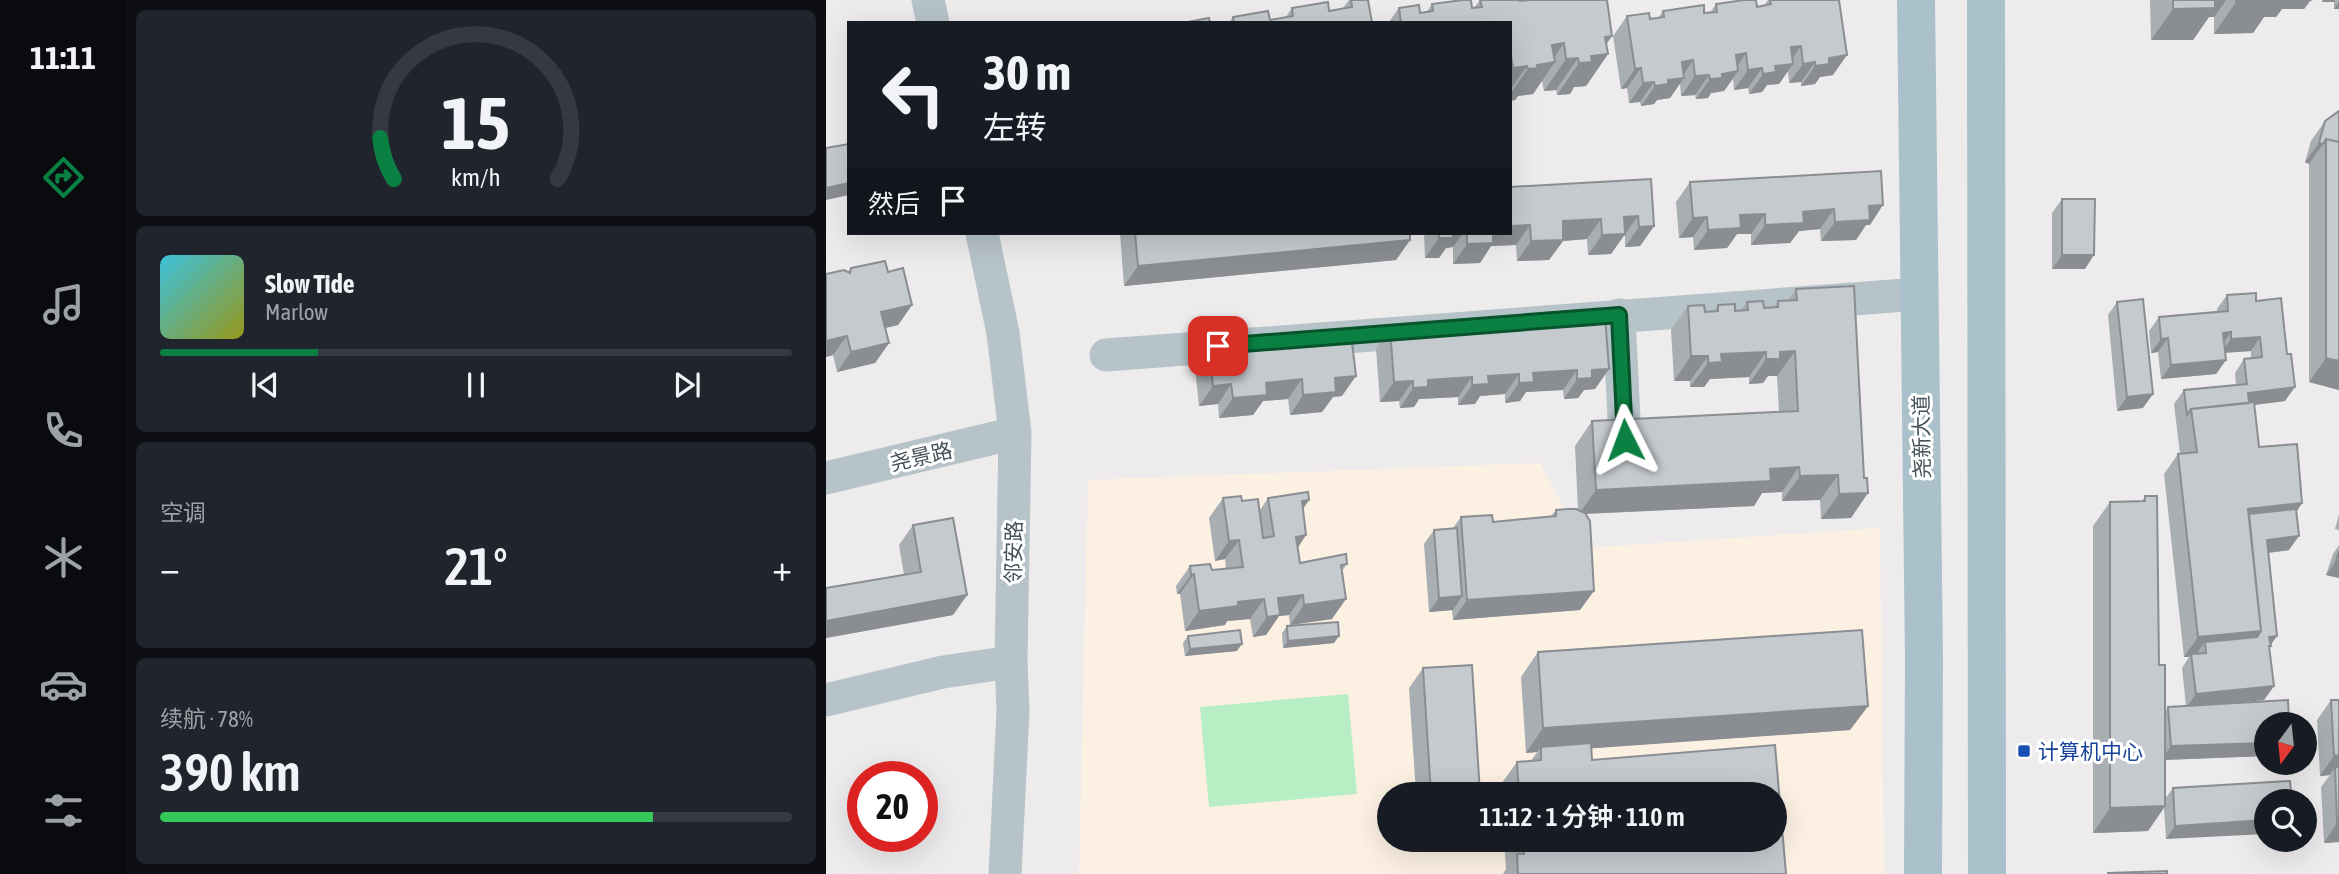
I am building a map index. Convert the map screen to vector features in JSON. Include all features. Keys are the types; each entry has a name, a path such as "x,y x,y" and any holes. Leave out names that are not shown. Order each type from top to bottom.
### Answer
{"main road":[{"name":"尧新大道","path":"1916,0 1924,660 1923,874"},
{"path":"1986,0 1987,874"}],"street":[{"path":"928,0 933,21"},
{"name":"邻安路","path":"982,235 1003,334 1015,433 1013,712 1005,874"},
{"path":"1106,355 1919,293"},
{"path":"1619,315 1625,440"},
{"name":"尧景路","path":"826,478 1015,433"},
{"path":"826,700 943,671 1012,662"}],"shaded area":[{"path":"1540,463 1585,548 1880,528 1884,874 1079,874 1088,480"}],"green space":[{"path":"1348,694 1357,794 1209,807 1200,707"}],"building":[{"path":"1351,0 1368,0 1372,21 1234,21 1233,17 1268,11 1270,20 1293,16 1292,8 1328,2 1329,11 1352,7"},
{"path":"1471,0 1472,8 1482,7 1480,0 1607,0 1612,36 1605,37 1608,54 1591,56 1592,62 1579,63 1578,58 1566,59 1564,43 1552,45 1555,62 1537,65 1538,68 1513,68 1512,21 1401,21 1399,8 1419,5 1420,13 1433,11 1432,4"},
{"path":"1756,0 1757,7 1771,4 1770,0 1839,0 1847,55 1829,58 1829,64 1815,66 1815,62 1803,64 1801,46 1791,47 1793,64 1775,66 1776,72 1763,74 1762,68 1748,70 1746,53 1736,55 1738,71 1722,74 1722,78 1710,79 1709,75 1695,76 1693,60 1682,62 1684,78 1668,80 1668,84 1655,86 1654,82 1643,83 1641,68 1635,69 1627,16 1649,13 1650,19 1664,17 1663,11 1704,5 1704,13 1717,12 1716,4"},
{"path":"2173,0 2215,0 2215,8 2173,9"},
{"path":"2275,0 2275,1 2236,2"},
{"path":"2339,111 2339,142 2326,139 2323,144 2319,143 2325,121"},
{"path":"2326,139 2339,142 2339,361 2326,358"},
{"path":"847,144 847,183 826,188 826,148"},
{"path":"1881,171 1883,205 1869,206 1870,220 1835,222 1834,209 1803,212 1804,223 1765,225 1765,214 1740,215 1741,228 1708,230 1707,217 1693,218 1690,182"},
{"path":"1651,179 1654,226 1639,227 1638,216 1624,217 1625,234 1602,235 1601,219 1563,221 1563,240 1531,241 1530,225 1512,226 1512,187"},
{"path":"2062,199 2095,199 2094,255 2062,255"},
{"path":"1135,235 1410,235 1410,240 1138,266"},
{"path":"1439,235 1453,235 1453,238 1439,238"},
{"path":"1467,235 1493,235 1493,243 1467,244"},
{"path":"885,261 888,272 903,268 912,305 881,312 889,343 851,352 847,336 826,341 826,274 844,270 850,273 851,268"},
{"path":"1854,286 1864,478 1867,478 1868,493 1839,494 1838,475 1800,476 1799,467 1770,469 1771,481 1596,490 1592,421 1798,411 1795,351 1780,352 1780,359 1766,359 1766,352 1721,354 1722,362 1708,363 1708,356 1691,356 1688,306 1704,305 1705,312 1718,311 1718,305 1735,304 1735,311 1748,310 1747,302 1763,301 1764,308 1778,307 1778,301 1797,300 1796,289"},
{"path":"2256,293 2256,301 2281,298 2287,354 2291,354 2295,387 2248,393 2249,403 2191,409 2187,415 2184,390 2247,384 2244,359 2262,357 2260,337 2231,339 2231,332 2223,333 2226,360 2171,365 2168,338 2161,339 2159,317 2228,311 2227,295"},
{"path":"2143,299 2153,394 2127,397 2117,302"},
{"path":"1605,316 1609,369 1592,370 1592,378 1577,379 1577,370 1533,373 1534,382 1519,383 1519,374 1488,376 1489,384 1472,385 1472,377 1428,380 1428,387 1413,388 1413,381 1394,382 1390,329 1411,328 1412,336 1424,336 1423,327 1441,326 1442,334 1453,333 1453,325 1469,324 1469,333 1483,332 1482,325 1516,322 1517,329 1528,329 1527,321 1546,319 1546,327 1558,327 1557,319 1576,318 1576,326 1589,325 1588,317"},
{"path":"1337,332 1339,343 1352,342 1356,376 1335,378 1336,392 1303,395 1302,379 1266,383 1267,395 1233,398 1231,384 1213,386 1209,348 1228,347 1227,340 1264,336 1264,346 1299,342 1298,337"},
{"path":"2254,402 2259,447 2297,444 2302,503 2248,509 2261,631 2198,637 2178,454 2197,452 2191,409"},
{"path":"1308,492 1309,500 1302,501 1306,535 1296,537 1300,563 1346,554 1347,564 1341,565 1346,599 1304,605 1303,595 1278,598 1280,615 1267,617 1264,599 1238,602 1238,606 1199,611 1194,574 1191,575 1190,566 1210,564 1212,570 1243,567 1239,540 1229,541 1223,498 1241,496 1242,501 1258,499 1263,538 1274,536 1268,498"},
{"path":"2145,496 2157,496 2159,665 2165,665 2165,806 2110,808 2110,502 2145,501"},
{"path":"1576,509 1585,513 1590,521 1594,591 1467,600 1461,517 1492,515 1493,522 1556,516 1556,510"},
{"path":"2296,509 2299,536 2267,540 2277,636 2269,637 2274,686 2196,694 2191,654 2206,653 2205,642 2257,637 2261,631 2249,514"},
{"path":"953,518 967,595 826,621 826,588 921,572 913,525"},
{"path":"1457,528 1462,596 1439,598 1434,530"},
{"path":"1338,622 1339,636 1288,641 1287,626"},
{"path":"1240,630 1242,644 1190,649 1188,636"},
{"path":"1862,630 1868,706 1543,728 1538,652"},
{"path":"1472,665 1479,782 1430,782 1423,668"},
{"path":"2288,700 2288,712 2254,712 2254,743 2171,746 2168,707"},
{"path":"2331,700 2339,700 2339,755 2334,756"},
{"path":"1591,743 1592,760 1775,745 1778,782 1518,782 1517,762 1541,760 1541,747"},
{"path":"2335,767 2339,767 2339,823 2337,823"},
{"path":"2290,781 2291,789 2254,789 2254,821 2175,826 2173,788"},
{"path":"1784,852 1786,874 1518,874 1517,854"},
{"path":"2167,871 2167,874 2108,874 2108,873"}],"place":[{"name":"计算机中心","path":"2024,751"}],"route":[{"path":"1218,346 1619,315 1625,440"}]}
